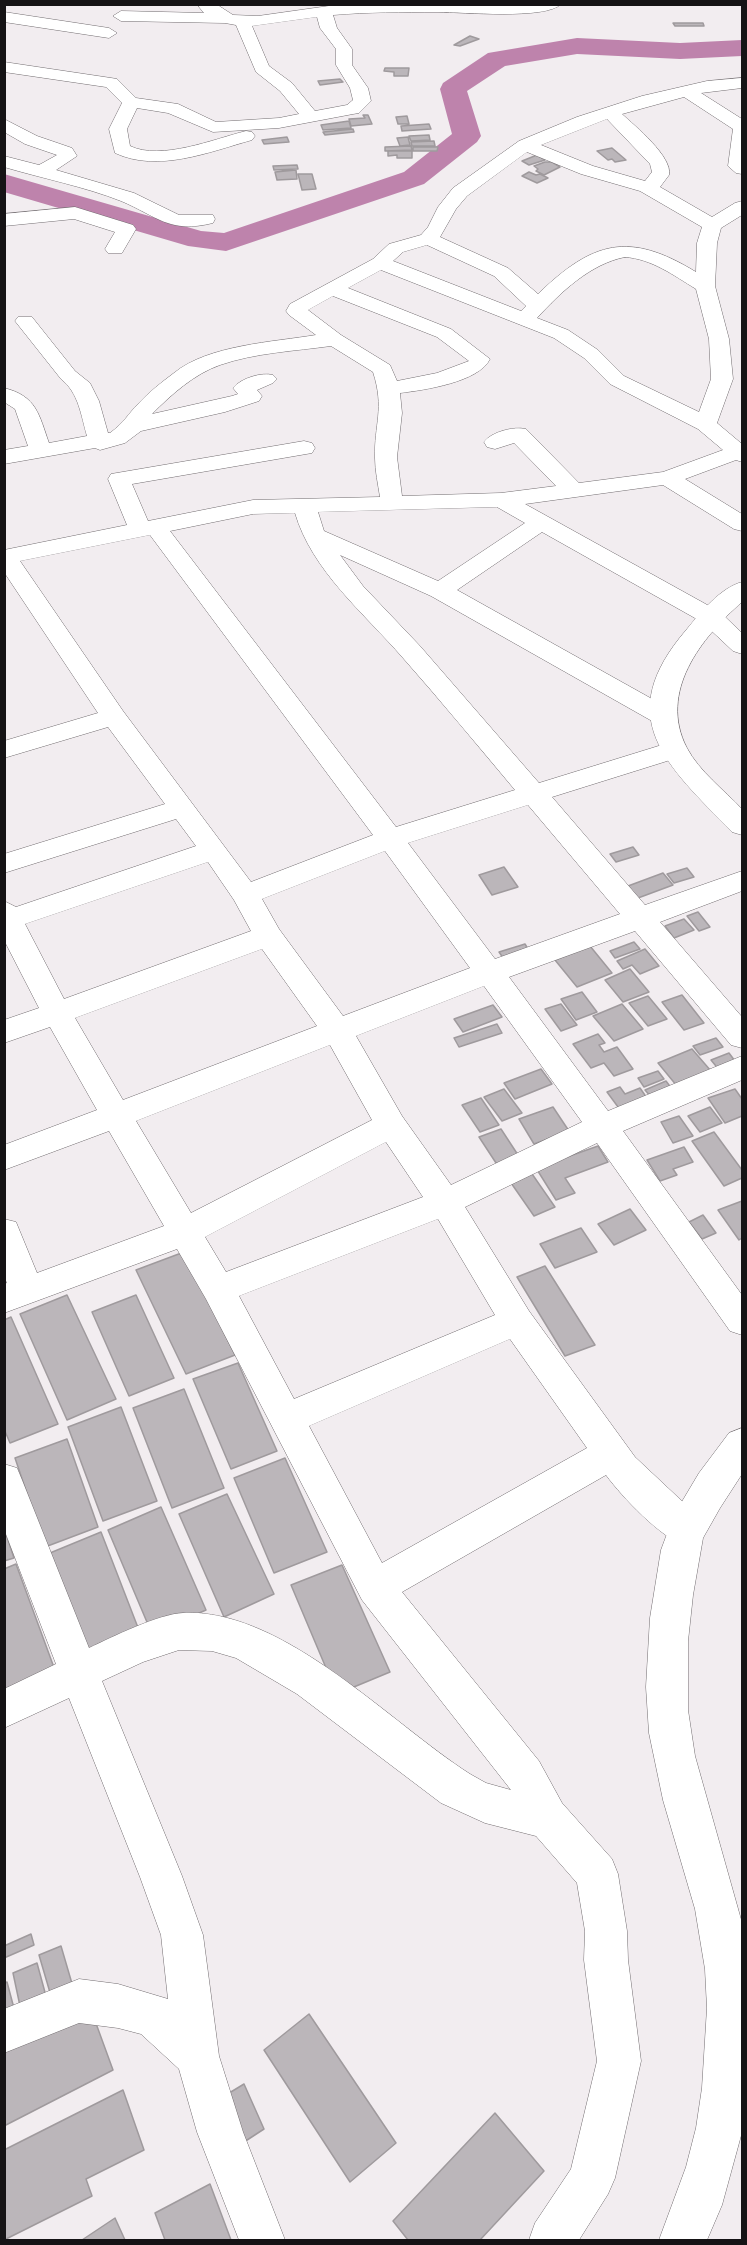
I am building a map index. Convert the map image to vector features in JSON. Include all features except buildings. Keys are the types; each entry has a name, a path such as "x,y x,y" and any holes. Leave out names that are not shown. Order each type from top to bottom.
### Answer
{"street":[{"path":"19,4 5,16 111,58"},
{"path":"208,4 207,7 212,12 234,20 262,68 286,87 310,116"},
{"path":"131,102 111,58 121,10 234,20 276,20 314,9 454,7 526,10 553,4"},
{"path":"131,102 172,108 213,127 267,124 353,109 362,101 359,88 344,65 346,57 344,45 314,9"},
{"path":"4,67 111,58"},
{"path":"392,503 386,456 391,413 389,388 383,369 334,339 296,311 300,306 380,262 405,244 428,238 437,229 447,207 460,192 525,145 583,121 686,90 719,84 742,83"},
{"path":"686,90 742,126 736,166 742,169"},
{"path":"131,102 118,129 117,138 121,149 126,153 144,156 175,153 254,135 263,130 267,124"},
{"path":"610,113 658,161 660,175 655,183 647,187"},
{"path":"4,124 31,140 66,152 68,156 65,159 40,172"},
{"path":"525,145 587,170 647,187 711,230 735,233"},
{"path":"114,224 144,197 144,156"},
{"path":"4,161 144,197 178,221 206,219"},
{"path":"706,424 732,380 705,286 711,230 742,207"},
{"path":"4,220 75,213 114,224 126,231 115,249"},
{"path":"428,238 506,273 527,292 531,312"},
{"path":"531,312 571,276 599,259 620,251 646,254 705,286"},
{"path":"380,262 531,312 591,354 617,380 706,424 740,453"},
{"path":"332,289 444,333 480,359 477,364 439,381 389,388"},
{"path":"25,321 68,375 79,383 88,401 100,443"},
{"path":"4,457 100,443 117,438 133,426 158,398 184,375 202,364 266,348 334,339"},
{"path":"133,426 160,418 213,410 238,402 251,396 244,388 266,379"},
{"path":"4,394 19,400 25,407 41,451"},
{"path":"495,442 518,434 573,490"},
{"path":"304,448 119,479 148,529 392,838 604,1126 742,1321"},
{"path":"687,1530 645,1492 611,1453 517,1322 445,1202 391,1125 338,1032 268,936 245,895 214,850 114,717 5,557 253,507 501,500 667,478 740,453"},
{"path":"667,478 742,524"},
{"path":"501,500 711,616 742,646"},
{"path":"304,504 313,534 354,591 411,651 742,1037"},
{"path":"440,591 541,522"},
{"path":"313,534 440,591 661,715"},
{"path":"742,590 711,616 679,661 667,680 661,715 674,750 689,770 742,825"},
{"path":"4,750 114,717"},
{"path":"245,895 392,838 674,750"},
{"path":"4,864 181,808"},
{"path":"214,850 7,915 56,1012 218,1289 288,1418 375,1587 525,1775 547,1818 597,1874 606,1931 606,1960 619,2061 592,2178 552,2241"},
{"path":"4,1158 491,972 742,881"},
{"path":"4,1032 268,936"},
{"path":"218,1289 445,1202 604,1126 742,1067"},
{"path":"4,1232 16,1295 185,1232 391,1125"},
{"path":"288,1418 517,1322"},
{"path":"683,2241 710,2169 724,2102 729,2053 730,1987 722,1931 710,1876 689,1814 674,1756 667,1701 667,1654 671,1602 687,1530 710,1490 742,1445"},
{"path":"375,1587 611,1453"},
{"path":"4,1480 78,1674 161,1876 182,1935 197,2056 220,2132 262,2241"},
{"path":"4,1709 124,1651 182,1631 204,1630 226,1635 259,1650 326,1691 389,1741 464,1794 500,1809 547,1818"},
{"path":"4,2031 79,2001 108,2004 153,2015 197,2056"}],"waterway":[{"path":"4,183 199,240 226,242 414,178 467,136 453,89 497,59 577,46 680,51 742,48"}]}
